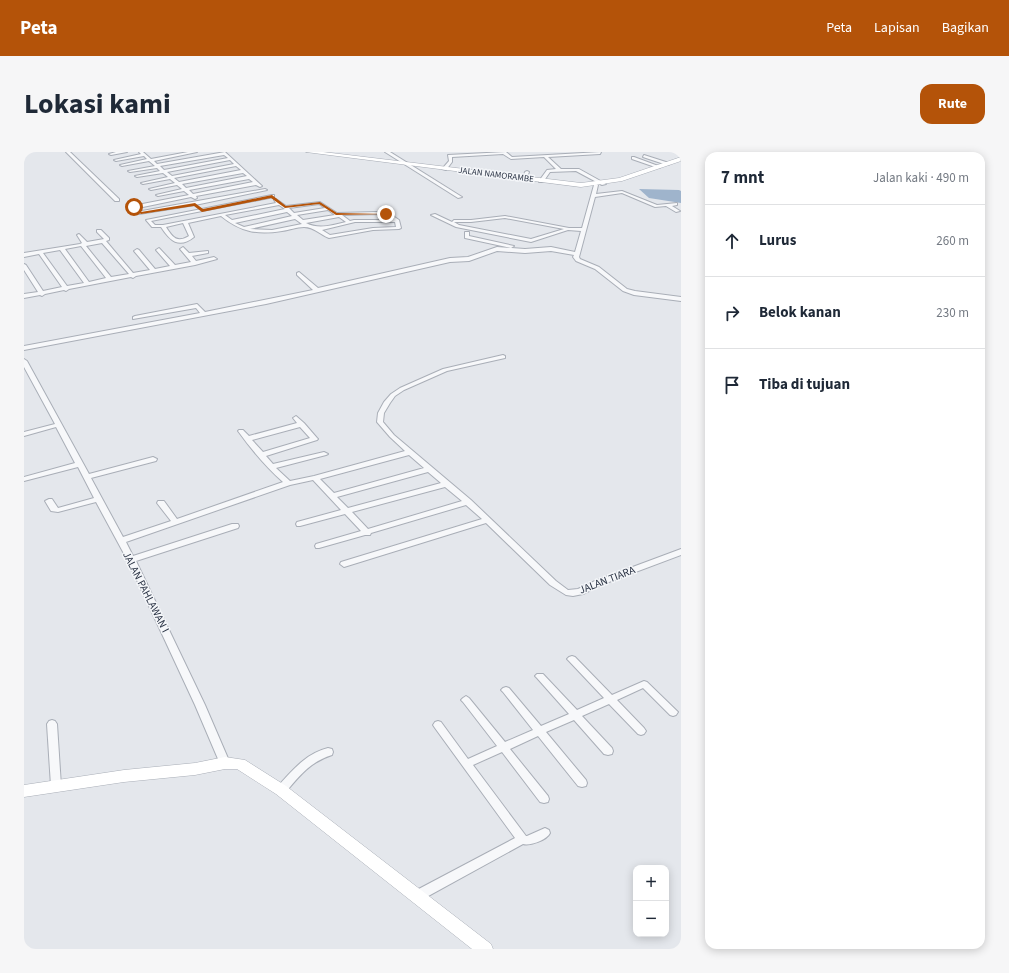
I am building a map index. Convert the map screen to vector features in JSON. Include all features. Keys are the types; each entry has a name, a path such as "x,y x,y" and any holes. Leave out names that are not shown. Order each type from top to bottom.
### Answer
{"main road":[{"name":"JALAN NAMORAMBE","path":"309,152 581,185 604,184 681,159"},
{"path":"24,791 124,776 195,769 225,762 240,764 281,790 485,949"}],"street":[{"path":"68,152 117,200"},
{"path":"111,154 125,152"},
{"path":"164,152 187,153"},
{"path":"122,165 195,152"},
{"path":"387,152 460,197"},
{"path":"130,171 224,153 310,228 318,229 354,221 397,221"},
{"path":"444,169 451,161 448,156 504,153 511,158 600,153"},
{"path":"116,160 143,154 177,184 195,204 213,217"},
{"path":"545,156 559,170"},
{"path":"644,156 668,164"},
{"path":"633,158 659,167"},
{"path":"137,176 231,159"},
{"path":"143,183 237,165"},
{"path":"542,181 549,171 577,170 604,184"},
{"path":"151,189 244,171"},
{"path":"524,179 527,172"},
{"path":"158,195 251,177"},
{"path":"257,183 134,207 141,213 265,190"},
{"path":"596,185 576,254 578,260 598,268 625,290 634,293 681,299"},
{"path":"594,196 624,192 655,206 675,204"},
{"path":"272,196 148,220 154,226 163,226 280,203"},
{"path":"190,197 201,203 205,210"},
{"path":"231,222 320,203 350,223"},
{"path":"667,205 678,211"},
{"path":"245,228 328,209"},
{"path":"222,215 231,222 245,228 264,233 338,215 379,213 388,215 399,224 398,229 373,229 334,237 325,235 318,229"},
{"path":"433,215 458,226 467,233 528,245"},
{"path":"448,221 471,221 504,217 568,229 584,230"},
{"path":"163,226 171,239 174,241 180,241 192,237 185,222"},
{"path":"458,226 530,240 568,229"},
{"path":"99,231 106,239 103,241"},
{"path":"467,233 467,237 522,248"},
{"path":"79,235 110,280"},
{"path":"24,255 103,241"},
{"path":"103,241 133,276"},
{"path":"61,248 88,284"},
{"path":"183,249 195,263"},
{"path":"24,348 317,290 450,260 469,259 495,249 525,251 551,249 576,254"},
{"path":"159,250 174,267"},
{"path":"136,251 154,271"},
{"path":"40,252 66,289"},
{"path":"188,255 206,252"},
{"path":"24,296 42,294 214,259"},
{"path":"24,266 42,294"},
{"path":"299,274 317,290"},
{"path":"135,318 197,306 203,313"},
{"name":"JALAN TIARA","path":"504,357 445,370 393,395 381,413 380,422 392,436 468,502 561,589 573,593 681,552"},
{"name":"JALAN PAHLAWAN I","path":"24,361 131,560 197,698 225,762"},
{"path":"260,455 315,439 296,418"},
{"path":"247,439 302,424"},
{"path":"24,434 58,425"},
{"path":"241,431 260,455 288,484"},
{"path":"291,447 302,459"},
{"path":"120,541 288,484 411,452"},
{"path":"271,467 324,454"},
{"path":"86,477 153,460"},
{"path":"24,479 80,464"},
{"path":"332,496 430,469"},
{"path":"315,478 367,533"},
{"path":"300,524 446,484"},
{"path":"49,501 54,509 58,510 98,499"},
{"path":"319,546 468,502"},
{"path":"161,503 176,522"},
{"path":"344,564 487,520"},
{"path":"131,560 235,526"},
{"path":"572,659 641,731"},
{"path":"540,676 608,750"},
{"path":"466,764 644,684 673,712"},
{"path":"506,690 582,783"},
{"path":"466,700 544,799"},
{"path":"52,724 56,786"},
{"path":"438,725 522,839 528,841 545,833"},
{"path":"281,790 316,755 328,752"},
{"path":"417,896 522,839"}],"water":[{"path":"639,189 679,190 681,191 681,203 649,198"}],"route":[{"path":"134,207 139,213 141,213 195,204 202,211 272,196 285,207 320,203 336,214 386,214"}]}
